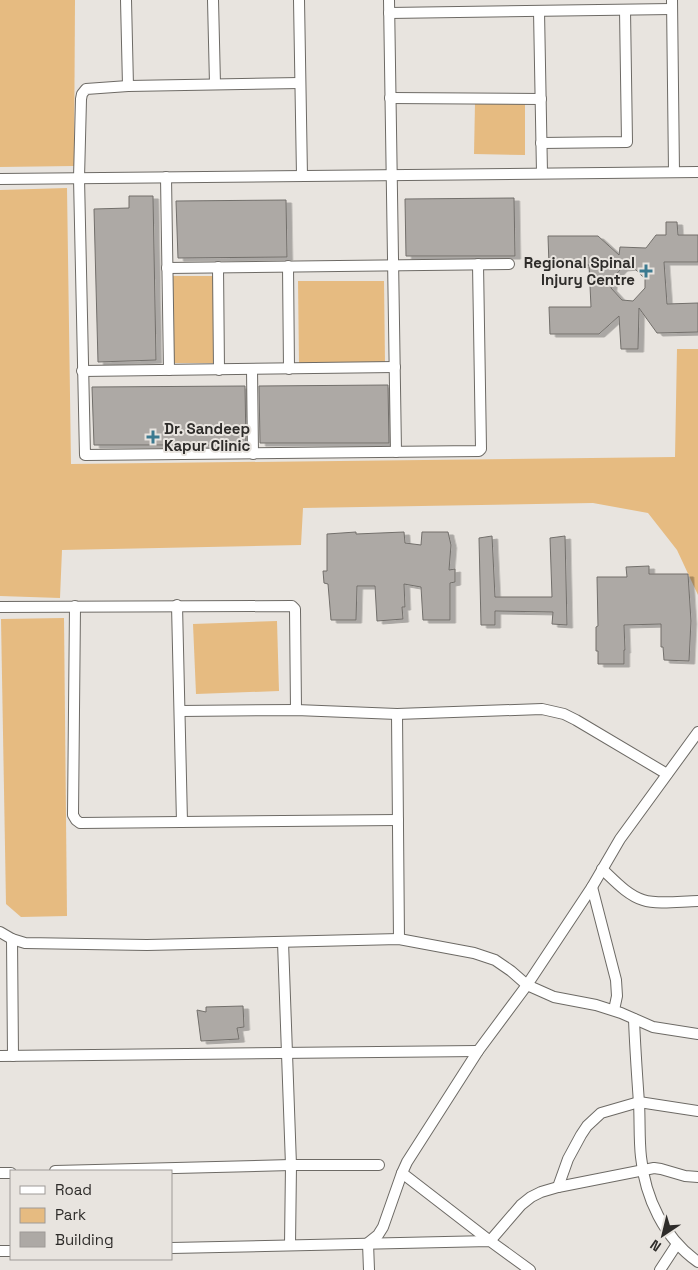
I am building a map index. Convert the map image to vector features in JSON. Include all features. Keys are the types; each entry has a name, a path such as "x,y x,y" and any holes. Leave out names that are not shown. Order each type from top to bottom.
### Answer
{"street":[{"path":"126,0 128,86"},
{"path":"213,0 214,84"},
{"path":"299,0 302,176"},
{"path":"389,0 396,452"},
{"path":"389,13 625,10 672,5 674,172"},
{"path":"541,143 627,142 625,10"},
{"path":"539,11 542,173"},
{"path":"300,83 128,86 86,89 82,94 79,178 85,456 477,452 481,450 478,264"},
{"path":"390,98 541,99"},
{"path":"0,179 698,172"},
{"path":"166,178 169,370"},
{"path":"167,268 508,264"},
{"path":"288,266 289,369"},
{"path":"218,267 219,370"},
{"path":"82,371 395,368"},
{"path":"252,370 253,454"},
{"path":"75,606 73,815 80,823 398,820"},
{"path":"176,606 182,822"},
{"path":"0,607 293,606 295,609 296,710"},
{"path":"180,711 296,710 397,714 542,709 576,720 667,774"},
{"path":"397,714 399,939"},
{"path":"368,1243 384,1227 406,1162 478,1051 527,985 592,887 620,839 698,732"},
{"path":"602,869 625,889 642,900 651,902 698,901"},
{"path":"592,887 616,980 617,996 614,1010"},
{"path":"0,932 12,940 25,943 147,945 399,939 474,953 495,960 527,985 562,999 586,1002 614,1010 652,1027 698,1034"},
{"path":"12,940 13,1056"},
{"path":"283,942 291,1165 290,1245"},
{"path":"634,1019 643,1171 648,1193 657,1214 677,1244 698,1262"},
{"path":"0,1056 478,1051"},
{"path":"558,1187 568,1159 581,1134 590,1122 601,1113 639,1102 698,1111"},
{"path":"94,1170 380,1164"},
{"path":"172,1248 490,1241 512,1214 526,1201 541,1192 558,1187 661,1169 676,1174 698,1177"},
{"path":"402,1173 530,1270"},
{"path":"368,1243 369,1270"},
{"path":"660,1270 677,1244"}],"green space":[{"path":"0,0 75,0 74,166 0,167"},
{"path":"475,103 525,104 525,155 474,154"},
{"path":"67,188 71,464 675,457 677,349 698,349 698,595 677,550 648,513 593,503 303,508 301,545 62,550 60,598 0,596 0,190"},
{"path":"173,276 213,276 213,363 174,363"},
{"path":"298,281 384,281 385,363 299,363"},
{"path":"64,618 67,916 21,917 6,904 1,619"},
{"path":"277,621 279,691 196,694 193,624"}],"building":[{"path":"129,196 153,196 156,360 98,362 94,209 129,208"},
{"path":"514,198 515,256 406,256 405,199"},
{"path":"286,200 287,257 178,258 176,201"},
{"path":"666,222 677,222 678,235 698,235 698,262 664,262 667,304 698,303 698,332 657,333 639,308 638,349 621,349 619,316 599,334 550,334 549,307 591,307 589,265 549,265 548,236 598,236 619,255 620,247 646,248 656,235 666,235","holes":["633,267 645,279 645,288 633,301 622,300 611,288 612,279 622,268"]},
{"path":"388,385 389,443 260,443 259,386"},
{"path":"245,386 246,445 94,445 92,387"},
{"path":"356,532 356,534 404,532 405,543 421,545 422,532 448,532 451,545 449,570 455,569 455,582 450,583 450,620 423,620 421,587 404,584 405,607 402,607 403,619 377,621 375,586 357,586 356,620 331,620 328,584 324,583 323,571 327,571 327,534"},
{"path":"492,536 495,597 552,597 550,538 565,536 567,625 552,624 553,612 495,611 495,625 481,625 479,538"},
{"path":"649,566 649,574 688,574 691,621 689,661 664,660 663,647 661,647 661,624 624,625 624,664 598,664 598,651 596,651 596,627 598,626 597,577 627,577 626,567"},
{"path":"243,1006 244,1027 237,1028 239,1039 201,1041 197,1010 206,1012 206,1007"}],"place":[{"name":"Regional Spinal Injury Centre","path":"646,271"},
{"name":"Dr. Sandeep Kapur Clinic","path":"153,437"}]}
